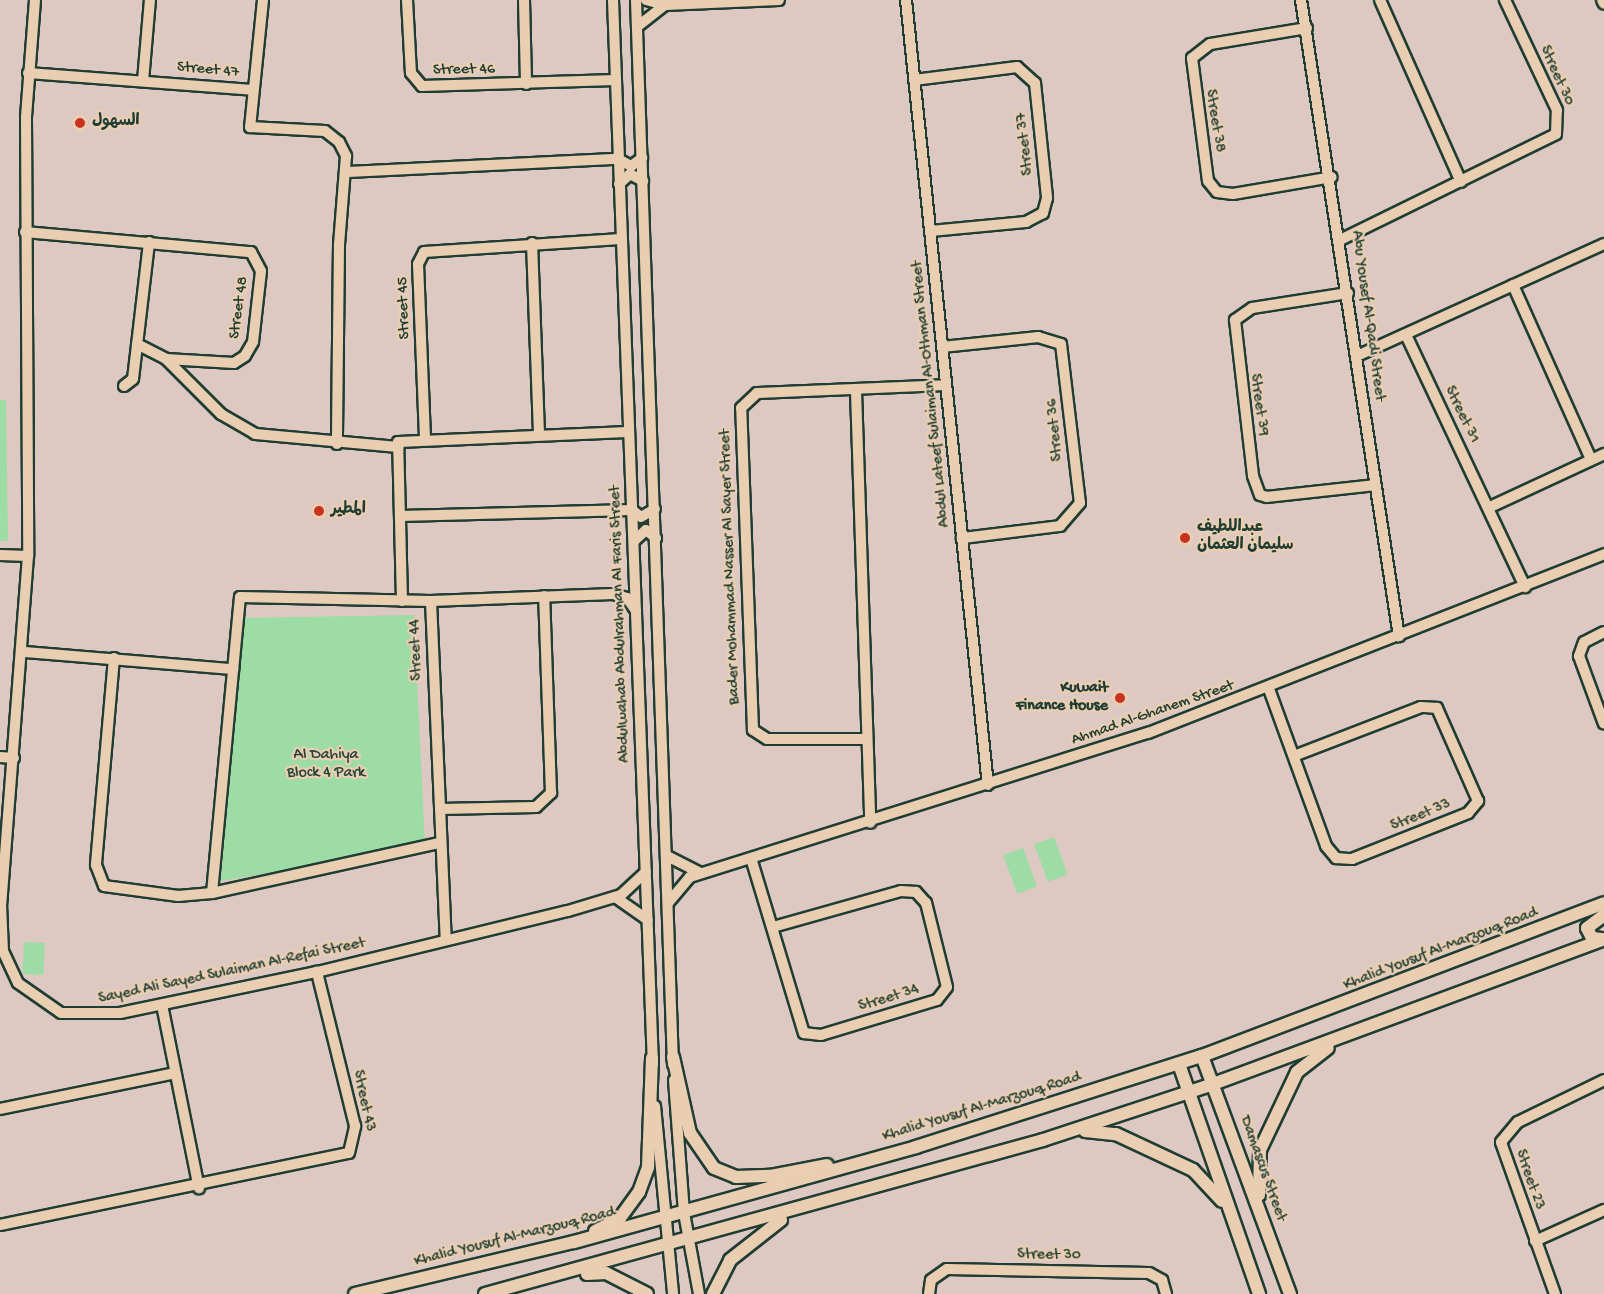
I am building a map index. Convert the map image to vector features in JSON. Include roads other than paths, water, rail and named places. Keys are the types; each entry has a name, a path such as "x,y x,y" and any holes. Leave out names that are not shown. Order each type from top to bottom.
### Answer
{"main road":[{"name":"Khalid Yousuf Al-Marzouq Road","path":"355,1294 662,1219 916,1147 1202,1056 1604,903"},
{"path":"1604,915 1587,928 1592,938 1604,939"},
{"path":"485,1294 570,1274 793,1213 1043,1140 1213,1084 1348,1036 1604,939"},
{"path":"1259,1208 1258,1154 1297,1072 1348,1036"},
{"name":"Damascus Street","path":"1202,1056 1290,1294"},
{"path":"673,1057 690,1133 714,1168 736,1177 770,1176 916,1147"},
{"path":"574,1242 620,1218 639,1192 648,1167 652,1058"},
{"path":"1179,1064 1259,1294"},
{"path":"1043,1140 1093,1129 1116,1134 1199,1174 1232,1217"},
{"path":"713,1294 730,1260 756,1235 793,1213"},
{"path":"570,1274 606,1273 647,1294"}],"street":[{"name":"Sayed Ali Sayed Sulaiman Al-Refai Street","path":"35,0 28,73 25,232 28,556 24,652 1,904 9,968 44,1006 78,1016 162,1005 317,972 615,897 646,872"},
{"path":"143,81 150,0"},
{"name":"Street 47","path":"28,73 252,90 263,0"},
{"name":"Street 46","path":"407,0 416,83 431,89 616,80"},
{"path":"524,0 526,84"},
{"name":"Abdulwahab Abdulrahman Al Faris Street","path":"614,0 652,1058 664,1247 672,1294"},
{"path":"636,0 673,1057 684,1212 699,1294"},
{"path":"646,0 665,5 779,0"},
{"name":"Abdul Lateef Sulaiman Al-Othman Street","path":"906,0 988,785"},
{"name":"Abu Yousef Al-Qadi Street","path":"1301,0 1342,239 1375,485 1400,637"},
{"path":"1380,0 1461,182"},
{"name":"Street 30","path":"1342,239 1552,139 1558,128 1557,110 1504,0"},
{"path":"638,27 665,5"},
{"name":"Street 38","path":"1307,28 1210,44 1192,58 1208,181 1217,192 1233,194 1332,177"},
{"name":"Street 37","path":"914,80 1017,67 1030,73 1035,83 1047,198 1043,213 1033,221 930,231"},
{"path":"252,90 250,127 325,131 339,142 348,172 339,244 337,444"},
{"path":"348,172 618,159 631,166 642,158"},
{"path":"619,184 630,174 643,181"},
{"name":"Street 48","path":"25,232 245,249 261,271 253,342 240,361 166,359"},
{"name":"Street 45","path":"425,438 421,256 436,248 621,239"},
{"path":"124,386 132,383 148,242"},
{"path":"532,243 539,434"},
{"path":"1358,356 1604,244"},
{"path":"1513,285 1591,459"},
{"name":"Street 39","path":"1348,293 1252,308 1235,320 1253,476 1256,488 1267,497 1375,485"},
{"name":"Street 31","path":"1406,335 1490,507 1525,587"},
{"name":"Street 36","path":"942,347 1038,337 1061,344 1080,503 1060,526 962,538"},
{"name":"Street 48","path":"137,344 166,359 235,424 275,438 398,447"},
{"name":"Bader Mohammad Nasser Al Sayer Street","path":"866,739 767,739 757,735 750,721 741,408 757,393 856,391 946,385"},
{"path":"856,391 870,823"},
{"path":"402,601 398,447 402,439 628,432"},
{"path":"1490,507 1604,453"},
{"path":"400,516 632,510 641,517 655,509"},
{"path":"633,541 641,530 656,538"},
{"name":"Ahmad Al-Ghanem Street","path":"668,903 680,884 700,873 870,823 988,785 1269,689 1604,554"},
{"path":"0,555 28,556"},
{"path":"613,594 634,577"},
{"path":"613,594 627,598 636,610"},
{"name":"Street 44","path":"446,940 431,602 613,594"},
{"path":"440,810 536,807 551,793 544,596"},
{"path":"212,893 240,597 431,602"},
{"path":"1604,632 1584,642 1579,656 1604,724"},
{"path":"24,652 233,669"},
{"path":"114,658 96,865 100,882 111,888 178,896 212,893 440,843"},
{"name":"Street 33","path":"1269,689 1326,846 1345,861 1468,813 1478,801 1437,708 1421,707 1294,756"},
{"path":"0,757 14,758"},
{"path":"667,856 700,873"},
{"name":"Street 34","path":"751,858 804,1033 821,1035 938,1000 947,987 926,903 916,892 901,891 773,927"},
{"path":"615,897 648,920"},
{"name":"Street 43","path":"0,1225 199,1188 341,1157 355,1146 355,1126 317,972"},
{"path":"650,976 658,981 670,976"},
{"path":"651,998 663,993 671,998"},
{"path":"162,1005 199,1188"},
{"path":"0,1109 175,1073"},
{"name":"Street 23","path":"1555,1294 1503,1152 1503,1134 1604,1080"},
{"path":"1535,1241 1604,1210"},
{"name":"Street 30","path":"929,1290 946,1269 1149,1273 1166,1292"}],"place":[{"name":"السهول","path":"80,123"},
{"name":"المطير","path":"319,511"},
{"name":"عبداللطيف سليمان العثمان","path":"1185,538"},
{"name":"Kuwait Finance House","path":"1120,698"}],"park label":[{"name":"Al Dahiya Block 4 Park","path":"326,765"}]}
